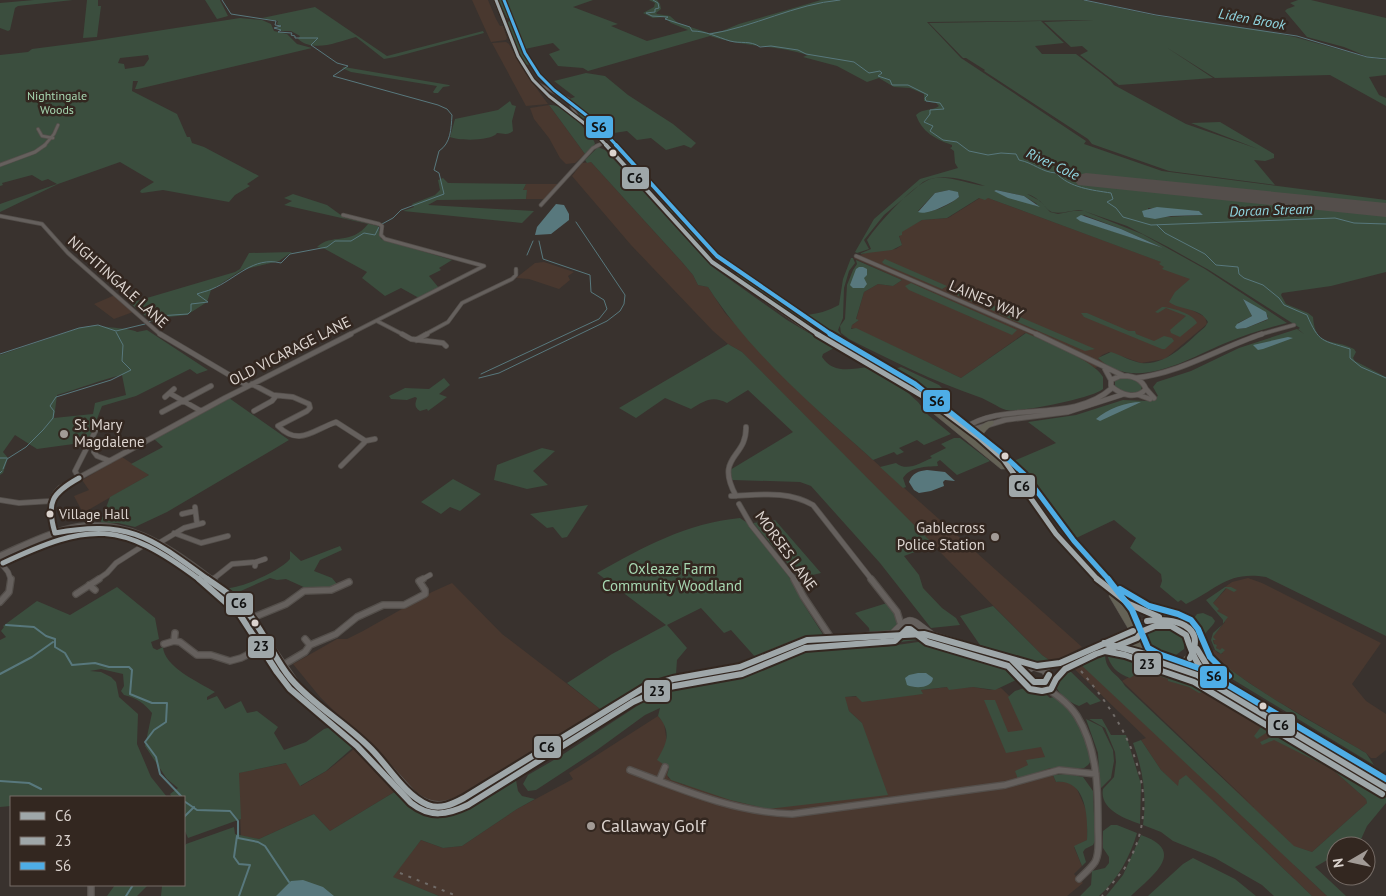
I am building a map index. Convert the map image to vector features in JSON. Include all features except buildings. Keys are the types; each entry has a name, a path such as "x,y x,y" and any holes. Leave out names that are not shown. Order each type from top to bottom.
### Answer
{"highway":[{"path":"496,0 518,56 535,83 578,118 694,244 723,271 819,336 930,402 966,430 1018,480"},
{"path":"978,437 981,430 990,423"},
{"path":"966,430 978,437 1000,456 1068,546 1108,590 1145,654 1156,661 1169,664 1204,679 1386,788"},
{"path":"1108,590 1129,604 1159,617 1173,619 1187,626 1194,635 1197,649 1208,667 1228,685 1386,779"},
{"path":"1133,631 1148,620 1159,617"},
{"path":"1169,664 1188,660 1197,649"}],"street":[{"path":"535,83 568,99 578,118"},
{"path":"0,165 42,149 53,138 58,125"},
{"path":"38,129 42,136 53,138"},
{"path":"541,205 593,148 603,143"},
{"name":"OLD VICARAGE LANE","path":"51,501 58,489 201,411 484,266 385,239 381,235 380,225 348,218 343,215"},
{"name":"NIGHTINGALE LANE","path":"0,216 44,226 68,253 161,335 250,385 276,396 293,397 305,402 310,406 308,411 279,425 280,428 292,437 301,438 330,423 338,422 365,441"},
{"name":"LAINES WAY","path":"856,256 1062,345 1104,368 1124,376"},
{"path":"416,340 448,322 462,303 512,279 516,275 516,269"},
{"path":"377,321 416,340 443,343 446,346"},
{"path":"1111,380 1124,376 1136,378 1156,377 1177,370 1243,340 1294,325"},
{"path":"966,430 992,418 1080,404 1105,396 1112,388 1111,380 1104,368"},
{"path":"1139,395 1156,377"},
{"path":"966,430 990,423 1067,412 1124,394 1152,398 1146,387 1136,378"},
{"path":"162,412 208,387 211,392"},
{"path":"1112,388 1124,394"},
{"path":"165,397 172,391 201,411"},
{"path":"254,411 272,401 276,396"},
{"path":"79,478 74,471 101,420"},
{"path":"746,427 746,434 729,466 728,474 734,496 782,494 799,497 813,505 897,612 912,621 918,630 1046,670 1053,692"},
{"path":"341,466 340,464 353,455 365,441 375,439"},
{"path":"94,452 97,456 110,461"},
{"path":"0,500 19,503 51,501 50,514 55,533"},
{"name":"MORSES LANE","path":"739,504 751,525 796,582 831,638"},
{"path":"182,514 195,509 197,524"},
{"path":"76,594 107,573 116,563 156,541 203,522"},
{"path":"0,556 55,533 84,525 104,525 127,530 156,541 235,599 252,618 281,665 310,699 339,720 373,752 411,793 430,805 441,807 464,798 645,687 673,679 740,668 799,642 831,638 908,634 918,630"},
{"path":"174,534 201,543 224,534"},
{"path":"211,581 232,564 242,562 255,564 265,559"},
{"path":"0,562 10,572 12,583 9,593 0,602"},
{"path":"281,665 306,652 310,645 334,636 351,621 367,612 383,605 402,606 425,594 425,590 419,581 430,575"},
{"path":"338,580 342,585"},
{"path":"252,618 286,604 304,591 331,590 349,582"},
{"path":"89,585 95,590"},
{"path":"897,612 902,630 908,634"},
{"path":"893,634 906,621 912,621"},
{"path":"1025,673 1027,668 1061,662 1133,631"},
{"path":"174,641 175,633"},
{"path":"305,639 310,645"},
{"path":"164,644 174,641 184,644 197,655 211,655 230,661 241,658 269,644"},
{"path":"1104,643 1124,646 1145,654"},
{"path":"1011,659 1020,665 1028,679 1053,692 1079,718 1087,732 1094,754 1098,833 1097,858 1079,879"},
{"path":"1038,683 1045,682 1061,662"},
{"path":"659,780 665,767"},
{"path":"630,770 754,812 792,814 1006,785 1059,770 1096,774"}],"shaded area":[{"path":"472,0 488,0 500,26 503,26 506,40 491,42"},
{"path":"506,42 548,104 526,106 492,43"},
{"path":"549,105 585,154 575,163 566,164 560,158 549,138 534,119 530,108"},
{"path":"591,162 682,262 693,275 698,285 708,287 725,313 784,377 826,418 1082,647 1069,654 1076,661 1087,656 1094,660 1254,807 1122,681 1143,669 1203,691 1275,735 1287,745 1332,769 1366,799 1367,803 1330,836 1326,836 1326,840 1312,852 1296,847 1294,865 1327,896 1312,896 1213,801 1200,808 1161,770 1141,740 1146,738 1062,657 1052,662 1042,655 742,352 728,344 713,331 631,245 572,176 582,163"},
{"path":"526,184 558,184 544,199 526,199 527,190 523,190"},
{"path":"983,196 1162,262 1165,267 1203,284 1188,308 1205,317 1207,324 1165,359 1141,363 1109,352 1098,359 1106,363 1095,368 1025,333 961,378 851,328 859,320 856,320 864,292 878,284 893,286 902,280 853,258 870,251 896,249 902,245 899,235 902,235 902,231 922,220 948,218"},
{"path":"544,262 574,272 568,276 570,280 559,289 529,279 516,278 535,263"},
{"path":"115,295 133,312 114,319 94,304"},
{"path":"122,457 149,475 83,513 74,496 89,490 82,480"},
{"path":"1248,578 1262,583 1381,643 1352,684 1366,701 1386,714 1386,750 1376,758 1371,758 1366,753 1272,698 1227,668 1209,651 1215,650 1223,654 1216,648 1212,637 1225,622 1212,604 1226,589 1225,587 1232,582"},
{"path":"452,583 502,634 600,709 451,800 437,802 426,800 413,789 320,697 293,664 337,639 347,639 363,631 432,592"},
{"path":"948,687 949,689 973,687 990,690 1001,688 1023,709 1041,721 1047,763 1056,782 1068,782 1076,787 1088,814 1087,840 1074,847 1082,866 1074,874 1083,883 1067,896 439,896 392,877 421,840 443,848 462,846 517,809 573,779 569,773 658,716 664,723 667,743 668,778 685,785 862,723 849,711 844,697 922,694 921,690"},
{"path":"359,745 401,788 330,831 314,814 259,839 241,836 238,773 287,763 301,786 328,770"}],"green space":[{"path":"34,0 73,0 18,6 15,8 10,30 0,28 0,3"},
{"path":"87,0 98,0 98,6 101,6 97,37 83,38"},
{"path":"205,0 220,0 228,16 217,19"},
{"path":"498,0 593,0 573,7 618,24 611,26 647,41 688,30 671,23 664,17 653,18 643,13 654,7 655,3 649,0 657,0 660,4 661,9 657,14 670,16 678,23 709,33 722,31 739,24 821,0 1082,0 1157,16 1260,30 1295,37 1366,57 1386,60 1386,75 1369,77 1379,95 1386,98 1386,106 1330,75 1215,78 1166,47 1213,78 1119,85 1080,55 1088,51 1082,46 1071,47 1044,22 1094,20 927,22 961,58 1086,141 1084,144 1162,171 1386,200 1386,207 1364,206 1386,208 1386,212 1085,182 1078,180 1082,176 1070,175 1081,183 1386,214 1386,272 1331,286 1282,293 1281,295 1286,304 1313,317 1314,327 1321,338 1354,349 1356,352 1353,358 1355,361 1386,377 1386,636 1266,577 1253,576 1232,579 1186,604 1181,600 1178,602 1160,587 1162,581 1161,574 1130,548 1136,538 1114,520 1070,541 1013,465 1016,460 1056,443 1028,422 1076,415 1123,400 1147,401 1158,396 1153,387 1157,382 1191,371 1239,348 1297,329 1304,334 1298,329 1300,328 1209,270 1168,247 1127,226 1084,211 1142,234 1205,269 1287,323 1242,336 1163,369 1146,373 1129,373 1113,368 1098,358 1111,352 1141,363 1159,361 1176,352 1205,327 1208,322 1205,317 1195,311 1169,302 1175,292 1190,279 1162,269 1164,267 1159,264 1161,262 988,198 985,200 979,198 947,218 922,220 902,232 902,235 899,236 902,245 892,250 859,254 871,249 867,240 904,198 884,215 864,240 869,249 855,252 874,219 920,179 958,168 955,163 954,151 950,148 952,145 930,134 922,126 916,115 939,106 936,103 924,101 924,94 910,88 894,87 879,78 867,82 837,66 803,57 808,55 784,49 722,40 710,36 588,71 583,68 558,66 549,54 560,50 553,43 525,49 534,64 525,65 507,24 514,19 507,18","holes":["946,177 962,179 985,186 954,179 935,178","949,190 958,193 959,197 945,206 934,210 928,212 918,211 935,193","994,191 1024,196 1037,204 1036,206","1043,204 1052,212 1060,213 1076,210 1084,211 1058,214 1050,212","1148,208 1199,211 1203,215 1149,218","1084,215 1163,248 1079,220","1243,299 1268,316 1267,320 1246,328 1237,329 1238,323 1252,316"]},
{"path":"1298,0 1311,0 1386,18 1386,59 1368,57 1344,47 1307,37 1285,11 1295,6 1290,3"},
{"path":"315,7 387,56 483,31 484,33 384,59 356,37 334,44 311,45 298,39 300,36 291,31 282,31 277,28 282,26 277,24 278,21 262,18"},
{"name":"Nightingale Woods","path":"240,18 262,20 271,24 274,31 287,34 297,44 312,48 138,89 135,89 138,81 133,81 132,91 177,114 187,137 190,137 192,143 204,147 259,176 247,184 250,186 235,195 229,202 163,190 142,193 140,192 141,190 154,182 120,162 58,184 0,212 0,204 57,184 48,179 42,181 32,175 2,183 3,185 0,186 0,55","holes":["148,55 149,59 144,66 125,69 124,64 118,63 120,58"]},
{"path":"1041,21 1064,43 1035,46 1042,54 1076,54 1114,85 1186,124 1258,149 1191,123 1220,122 1274,154 1274,158 1265,161 1254,160 1275,185 1169,171 1092,144 1088,139 985,70 963,58 929,23"},
{"path":"342,68 450,86 443,87 438,93 434,93 437,86 351,72"},
{"path":"586,73 605,76 628,95 673,124 696,143 691,148 684,145 666,150 651,138 637,140 627,131 601,135 588,121 581,117 569,99 575,97 554,81"},
{"path":"510,101 512,105 516,106 512,121 513,131 511,133 497,133 489,138 475,140 450,137 455,119 498,110"},
{"path":"549,105 562,108 569,113 594,141 595,144 585,154"},
{"path":"598,147 605,150 711,266 787,320 834,348 823,354 822,357 826,362 831,366 843,369 868,367 908,393 928,415 951,434 924,445 917,440 899,448 904,452 897,455 894,452 873,460 784,379 744,335 708,287 698,285 693,275 682,262 591,162 587,163 585,160"},
{"path":"443,178 448,183 526,184 523,190 527,190 526,199 437,200 428,205 534,211 522,223 403,211 414,207 412,204 435,195 440,190 438,180"},
{"path":"293,194 327,205 345,218 378,226 381,239 452,260 439,268 441,270 429,276 439,288 419,298 401,288 385,296 362,278 367,272 325,249 317,247 328,241 355,235 368,224 284,205 292,201 284,198"},
{"path":"662,204 674,208 709,243 674,212 672,213 701,241 694,241"},
{"path":"292,252 279,261 242,270 211,290 207,302 187,315 168,317 154,323 130,303 235,272 240,269 249,253"},
{"path":"851,258 853,258 855,263 849,271 844,288 843,318 838,330 843,338 817,323 808,326 733,275 744,272 806,315 810,315 827,311 839,305 843,279"},
{"path":"885,259 947,286 942,289 884,264 882,262"},
{"path":"856,260 902,280 893,286 878,284 864,292 856,319 859,320 852,325 851,329 856,328 961,378 1026,333 1090,364 1103,377 1103,389 1096,393 1056,404 1006,410 982,398 913,370 849,339 841,333 840,326 845,319 847,285 857,264"},
{"path":"911,283 1017,330 1012,335 909,290 905,286"},
{"path":"952,288 999,308 994,311 947,291"},
{"path":"1162,307 1171,308 1187,314 1197,323 1180,337 1171,333 1170,330 1186,316 1166,308 1158,313 1155,312"},
{"path":"1004,310 1095,349 1085,351 999,314"},
{"path":"1081,313 1087,313 1129,331 1135,331 1136,334 1154,341 1164,336 1172,338 1174,341 1165,349 1162,349 1084,317"},
{"path":"96,325 137,332 147,330 208,370 197,374 190,369 136,396 102,406 88,442 37,449 15,435 3,452 8,458 3,473 0,475 0,355 79,328","holes":["122,375 126,395 95,403 93,414 54,418 57,395 97,382"]},
{"path":"728,344 742,352 934,545 904,556 919,575 923,588 942,608 956,618 960,625 931,628 880,563 811,486 800,482 733,480 730,478 730,470 793,432 748,390 727,403 712,399 704,401 691,409 665,398 636,418 619,408"},
{"path":"901,367 942,388 940,391 927,395 888,371"},
{"path":"1125,377 1134,379 1142,386 1141,390 1128,392 1115,386 1115,381"},
{"path":"444,378 450,385 439,394 447,397 428,411 427,409 420,411 416,407 417,398 415,397 407,400 391,399 389,396 405,388 429,389"},
{"path":"229,398 289,440 167,512 135,527 118,523 100,524 110,497 149,475 131,464 163,447 154,439"},
{"path":"954,438 960,438 990,461 957,475 940,460 937,462 938,466 914,469 906,474 903,478 906,487 903,488 880,467 896,463 905,467 918,464 932,458 930,456 946,448 941,444"},
{"path":"542,448 555,451 533,471 548,485 527,489 494,480 497,465"},
{"path":"453,479 481,494 460,511 450,507 441,514 421,502"},
{"path":"588,505 567,537 562,538 553,527 547,528 530,514"},
{"name":"Oxleaze Farm Community Woodland","path":"740,518 749,524 793,582 801,600 824,636 757,659 731,630 724,633 701,608 667,625 687,648 677,660 676,674 639,686 600,709 567,683 612,654 666,625 597,573 648,545 684,531 702,525"},
{"path":"775,520 821,573 800,578 753,523"},
{"path":"340,546 342,550 320,560 314,571 332,578 337,584 332,587 308,589 286,579 277,580 270,578 234,594 227,588 251,582 278,569 290,559 290,551 301,561"},
{"path":"117,587 155,618 159,639 151,642 153,648 157,650 163,647 169,661 176,668 215,692 207,697 207,700 217,696 225,709 241,701 247,713 257,711 278,727 274,733 284,750 306,742 324,729 335,726 357,744 326,771 300,786 286,763 239,773 241,819 188,838 185,831 185,796 171,796 170,794 178,788 167,779 145,746 152,713 140,701 124,695 121,691 124,686 123,674 101,669 90,671 101,672 111,677 116,682 119,697 138,714 137,744 151,777 166,796 10,796 10,806 0,807 0,640 6,637 1,631 3,626 37,601 70,615"},
{"path":"1225,587 1231,587 1237,590 1234,592 1226,588 1213,603 1219,609 1217,611 1228,617 1223,624 1223,620 1206,600"},
{"path":"887,603 897,616 897,626 893,631 870,634 869,628 855,613"},
{"path":"993,606 1042,655 1052,662 1030,662 980,645 960,616"},
{"path":"1203,613 1212,617 1215,621 1204,636 1205,643 1213,655 1252,685 1366,753 1374,765 1219,671 1206,653 1197,619 1194,618 1197,614"},
{"path":"1166,625 1181,631 1184,638 1184,649 1172,658 1155,654 1146,644 1146,638 1149,633 1155,628"},
{"path":"1222,625 1213,637 1216,640 1213,640 1214,644 1217,645 1216,648 1225,650 1221,654 1215,650 1211,640 1213,633"},
{"path":"922,636 1012,662 1021,670 1021,675 1018,679 1004,661 932,641 917,640 876,645 844,642 872,638"},
{"path":"829,642 796,649 752,670 651,692 580,741 519,776 516,772 517,769 616,706 653,687 741,670 798,644"},
{"path":"918,642 929,643 999,662 1006,665 1016,680 995,690 973,687 949,690 947,687 921,690 923,694 862,702 856,696 845,697 849,711 862,723 888,795 768,809 730,800 671,780 667,775 669,768 657,760 666,738 665,727 658,716 660,708 645,715 597,750 536,790 528,791 523,784 528,775 657,693 753,674 797,651 812,647 852,644 883,647"},
{"path":"1110,649 1132,655 1144,662 1145,668 1130,678 1122,674 1110,662 1107,653"},
{"path":"1099,651 1105,653 1109,668 1125,686 1294,846 1312,852 1326,840 1326,861 1315,867 1326,877 1326,886 1335,886 1346,896 1327,896 1077,661 1087,656 1091,658 1092,654"},
{"path":"1069,665 1072,667 1068,669 1101,701 1090,705 1087,702 1079,706 1060,693 1056,687 1056,675"},
{"path":"1153,669 1171,672 1208,686 1293,742 1364,780 1386,795 1386,803 1367,826 1362,836 1330,836 1367,803 1366,799 1332,769 1274,740 1262,745 1260,742 1275,735 1269,731 1257,739 1254,736 1261,727 1203,692 1199,693 1189,687 1168,681 1168,679 1151,673"},
{"path":"1027,687 1039,688 1050,698 1054,697 1075,718 1083,732 1092,760 1084,768 1050,768 1018,779 1015,771 1028,765 1026,760 1045,757 1041,747 1006,753 984,700 995,700 1008,732 1023,730 1008,697 1015,691"},
{"path":"1086,719 1102,727 1113,750 1114,761 1111,778 1100,789 1098,753"},
{"path":"1089,719 1102,719 1111,735 1126,735 1141,784 1140,824 1114,812 1105,802 1103,789 1114,777 1115,752 1105,728"},
{"path":"1141,740 1161,770 1178,786 1179,780 1186,775 1312,896 1274,896 1262,885 1215,858 1173,841 1161,832 1143,825 1145,804 1143,783 1133,743"},
{"path":"508,774 515,778 471,805 470,801 473,796"},
{"path":"1066,774 1083,777 1093,791 1095,841 1093,845 1083,852 1086,862 1082,866 1074,846 1087,840 1086,811 1080,793 1066,783 1056,782 1053,775"},
{"path":"516,780 518,791 522,796 535,799 462,846 443,848 421,840 393,877 439,896 161,896 162,886 185,886 186,844 234,827 235,834 259,839 314,814 330,831 401,788 422,807 444,810 464,803 468,809"},
{"path":"1111,825 1117,825 1137,833 1131,851 1118,875 1099,896 1080,896 1091,885 1092,871 1105,868 1109,863 1109,857 1103,848 1103,831"},
{"path":"1141,835 1155,841 1162,848 1164,856 1162,864 1131,896 1106,896 1123,875"},
{"path":"1193,858 1235,879 1256,896 1148,896 1183,864"},
{"path":"114,886 147,886 137,896 107,896"}],"water":[{"path":"949,190 958,192 959,197 933,211 918,212 935,193"},
{"path":"994,191 1024,196 1040,207 1008,198"},
{"path":"556,204 564,205 569,214 569,220 551,234 535,235 537,227"},
{"path":"1157,207 1199,211 1203,215 1171,216 1155,219 1144,217 1142,211"},
{"path":"1081,215 1121,229 1163,248 1080,221 1076,218"},
{"path":"859,267 867,269 867,275 864,278 867,284 864,288 853,288 850,285 856,269"},
{"path":"1243,299 1266,312 1268,319 1246,328 1237,329 1235,327 1237,324 1252,316"},
{"path":"1288,337 1293,338 1263,349 1258,350 1253,345"},
{"path":"1141,402 1100,421 1096,419 1117,407"},
{"path":"927,470 945,472 955,481 945,480 943,482 944,486 919,493 914,490 909,482 916,473"},
{"path":"918,673 926,673 933,678 930,684 923,687 907,685 905,678"},
{"path":"303,880 323,887 334,896 276,896 291,881"}],"waterway":[{"path":"222,0 231,14 276,21 275,25 281,26 274,28 281,30 278,32 292,33 291,35 295,36 295,38 318,38 311,45 337,63 348,66 333,76 438,105 447,109 452,115 450,135 446,144 439,151 434,170 439,173 444,194 401,210 393,218 382,224"},
{"name":"River Cole","path":"653,0 658,3 659,8 655,9 655,12 646,13 652,16 668,17 665,19 690,27 692,31 760,47 771,46 798,50 806,54 854,62 869,73 880,71 882,73 878,76 890,80 892,85 908,85 928,95 925,98 926,101 940,103 944,109 930,110 930,114 924,122 933,126 930,131 943,140 957,142 969,151 988,155 1001,153 1016,154 1019,160 1056,173 1075,185 1111,193 1113,199 1107,202 1116,208 1123,217 1151,225 1335,218 1354,223 1386,224"},
{"name":"Liden Brook","path":"710,34 726,31 807,6 840,0"},
{"name":"Liden Brook","path":"1084,0 1156,15 1297,36 1367,57 1386,59"},
{"path":"479,378 499,373 607,321 620,311 624,304 625,295 576,222"},
{"name":"River Cole","path":"1157,225 1165,233 1205,254 1216,265 1238,267 1239,274 1244,278 1263,285 1279,298 1284,305 1307,315 1318,336 1327,342 1350,349 1350,358 1361,367 1386,378"},
{"path":"149,322 158,316 188,314 191,311 191,304 208,302 197,294 221,285 253,266 271,262 281,263 290,254 327,247 335,241 351,241 364,233 375,235 379,227"},
{"path":"527,255 533,241"},
{"path":"481,374 599,319 607,309 604,300 591,292 590,275 543,259 539,241"},
{"path":"0,354 79,328 98,325 116,331 145,324"},
{"path":"3,469 7,459 26,447 53,418 54,411 50,406 56,397 111,380 131,370 122,361 123,345 116,332"},
{"path":"0,458 7,458"},
{"path":"6,625 34,627 46,636 55,639 55,647 65,653 72,665 95,663 109,667 129,667 132,670 130,694 152,703 167,703 166,722 154,730 145,742 156,757 160,774 181,796"},
{"path":"0,674 32,657 53,642"},
{"path":"0,781 29,783 41,789"},
{"path":"185,802 193,808"},
{"path":"185,816 193,808"},
{"path":"193,808 197,810 230,811 238,821 238,838 258,842 265,846 289,882"},
{"path":"237,836 234,857 239,864 250,865 239,896"},
{"path":"126,896 132,886"}],"runway":[{"path":"1086,180 1386,210"}],"railway":[{"path":"1081,671 1114,715 1127,739 1137,764 1143,790 1143,816 1137,843 1124,869 1102,896"},
{"path":"400,873 457,896"}],"transit line":[{"name":"C6","path":"496,0 518,56 533,80 549,96 589,127 712,262 803,326 926,398 978,437 1004,460 1056,534 1103,585 1129,604 1159,617"},
{"name":"S6","path":"504,0 525,53 539,75 554,90 595,122 717,256 823,330 915,384 1000,452 1024,474 1074,541 1115,586 1132,610 1148,648 1159,654 1201,669 1386,779"},
{"name":"C6","path":"55,533 50,513 52,499 62,488 79,478"},
{"name":"C6","path":"55,533 98,527 116,529 133,533 149,540 183,560 243,607 254,621 279,663 298,686 362,740 407,789 423,803 438,807 464,798 645,687 673,679 740,667 807,640 924,634 1037,666 1060,663 1133,631"},
{"name":"23","path":"3,563 64,537 90,532 119,535 136,541 172,560 206,584 240,615 283,681 297,696 357,746 384,772 411,803 433,814 448,813 468,805 633,702 664,688 742,674 805,648 895,641 907,629 910,629 927,642 1008,666 1030,689 1035,691 1051,689 1056,679 1065,669 1096,654 1105,651 1125,655 1142,661 1153,668 1194,682 1382,794"},
{"name":"S6","path":"1120,589 1149,606 1178,614 1191,620 1198,629 1210,657 1229,676"},
{"name":"C6","path":"1147,621 1167,620 1177,622 1193,632 1196,639 1196,648 1190,658"},
{"name":"23","path":"1105,651 1137,638 1143,631 1155,626 1171,626 1186,635 1194,660 1202,672 1219,687"},
{"name":"C6","path":"1104,643 1145,654 1156,661 1197,675 1386,788"},
{"name":"C6","path":"1197,649 1208,667 1224,682"},
{"name":"C6","path":"1011,659 1034,682 1045,682 1049,675"}],"place":[{"name":"St Mary Magdalene","path":"64,434"},
{"name":"Village Hall","path":"50,514"},
{"name":"Gablecross Police Station","path":"995,537"},
{"name":"Callaway Golf","path":"591,826"}],"water label":[{"name":"Dorcan Stream","path":"1271,210"}]}
